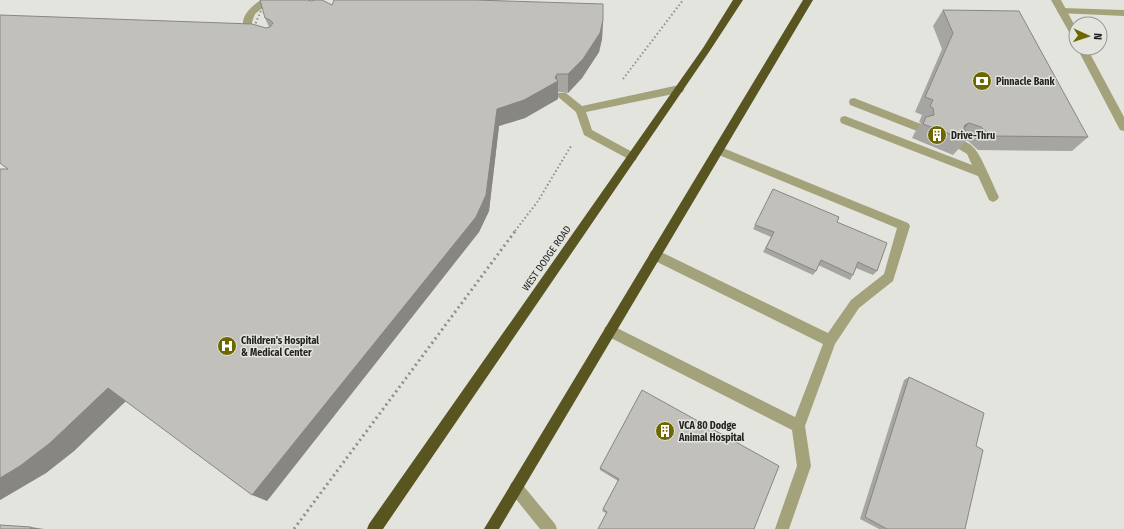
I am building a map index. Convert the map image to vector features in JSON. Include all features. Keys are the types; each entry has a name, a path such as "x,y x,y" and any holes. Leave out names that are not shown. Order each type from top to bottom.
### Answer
{"highway":[{"name":"WEST DODGE ROAD","path":"374,529 679,89 738,0"},
{"path":"491,529 808,0"}],"street":[{"path":"263,39 249,31 247,24 253,10 266,0"},
{"path":"1056,0 1068,23"},
{"path":"1062,11 1124,13"},
{"path":"1086,56 1124,127"},
{"path":"580,110 679,89"},
{"path":"562,96 580,110 588,132 632,157"},
{"path":"854,102 917,127"},
{"path":"844,120 981,173"},
{"path":"958,143 971,151 993,197"},
{"path":"718,150 904,226 889,277 855,304 830,341 798,426 804,466 782,529"},
{"path":"655,256 830,341"},
{"path":"610,331 798,426"},
{"path":"516,488 550,529"}],"path":[{"path":"253,28 266,0"},
{"path":"622,80 683,0"},
{"path":"294,529 538,201 549,184 559,162 575,141"}],"building":[{"name":"Children's Hospital & Medical Center","path":"260,0 322,0 332,5 334,0 474,0 603,4 603,20 600,33 583,59 568,74 557,74 555,78 558,81 524,100 497,109 486,195 476,217 252,495 108,388 50,443 20,466 0,478 0,169 8,169 0,163 0,15 252,24 266,28 270,27 273,23 265,18"},
{"name":"Pinnacle Bank","path":"943,10 1019,11 1088,137 991,136 981,127 969,123 965,125 964,128 970,135 968,135 966,140 923,124 926,117 934,115 933,108 930,106 933,100 925,97 953,33"},
{"path":"773,189 839,217 837,222 887,243 877,271 858,262 853,275 821,260 816,271 766,248 774,232 755,225"},
{"path":"909,377 984,413 976,446 983,450 965,529 887,529 865,517"},
{"name":"VCA 80 Dodge Animal Hospital","path":"642,390 779,466 754,529 598,529 607,512 603,509 619,479 600,468"},
{"path":"0,525 31,527 30,529 0,529"}],"place":[{"name":"Pinnacle Bank","path":"982,81"},
{"name":"Drive-Thru","path":"937,135"},
{"name":"Children's Hospital & Medical Center","path":"227,346"},
{"name":"VCA 80 Dodge Animal Hospital","path":"665,431"}]}
